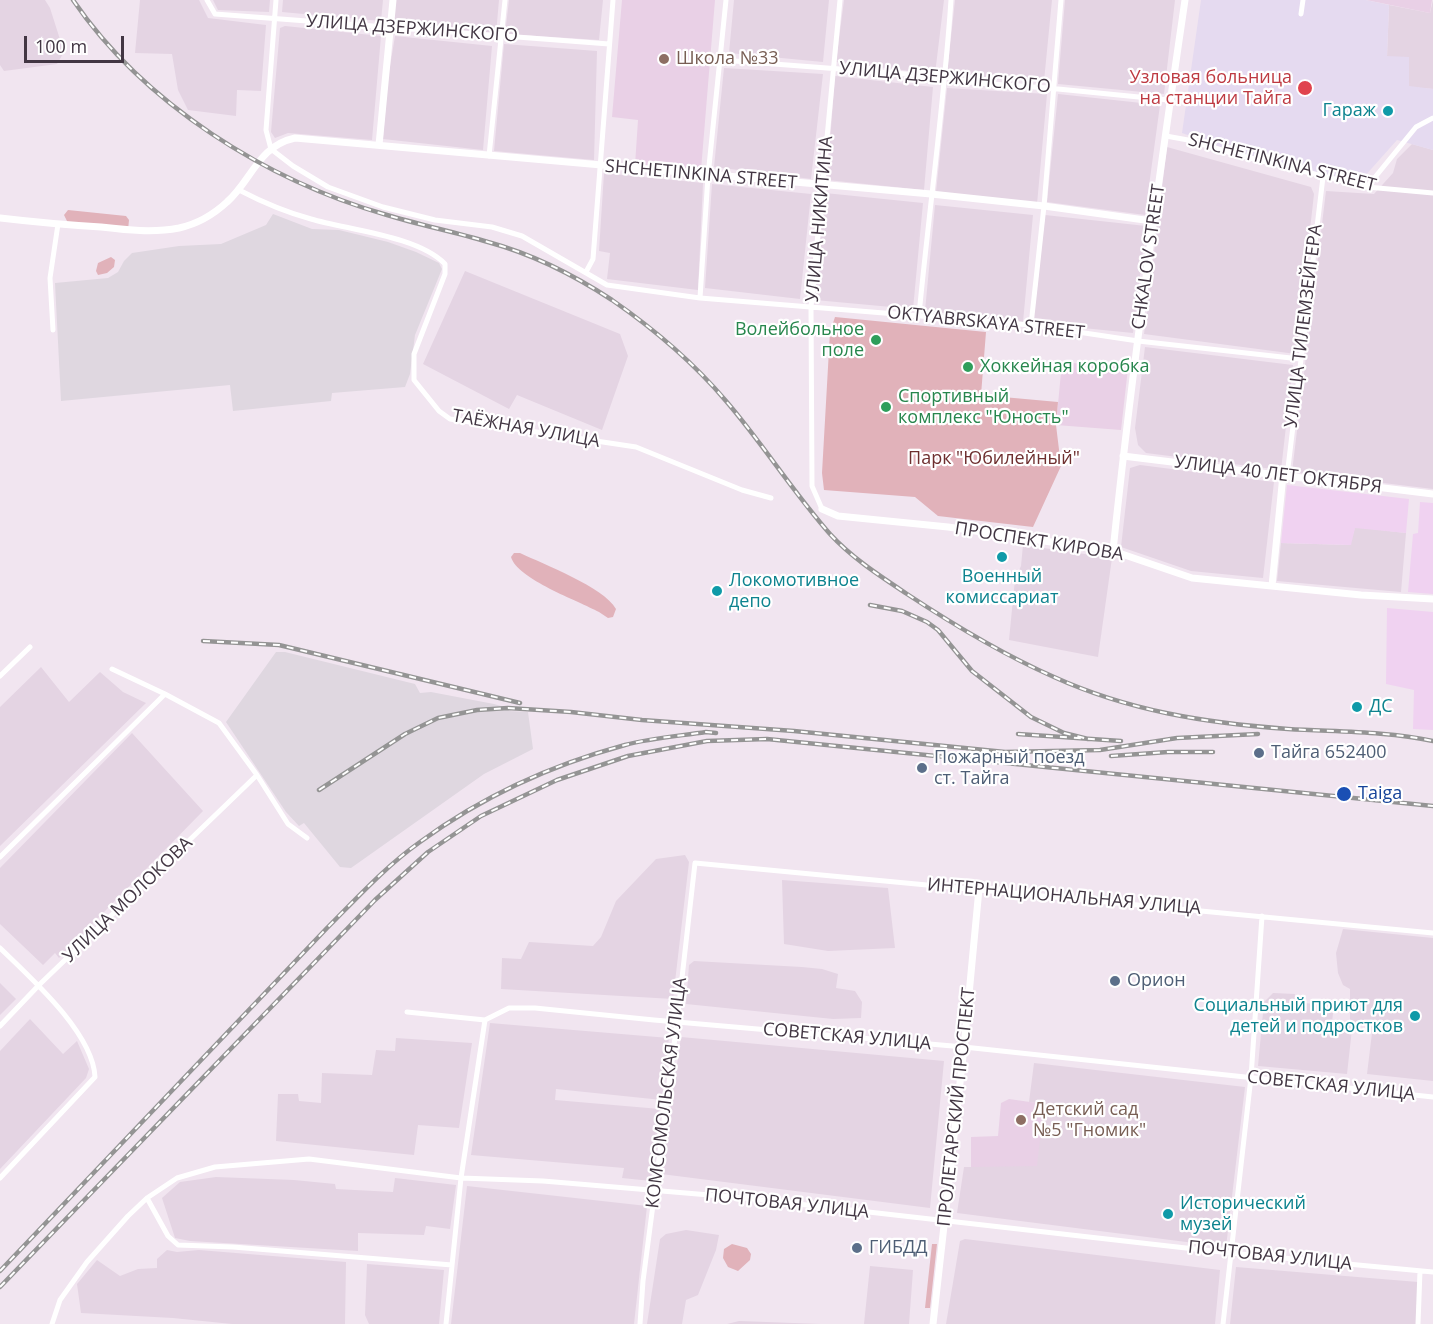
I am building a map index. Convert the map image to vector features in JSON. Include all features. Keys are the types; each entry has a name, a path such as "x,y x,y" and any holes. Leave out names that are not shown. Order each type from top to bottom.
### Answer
{"street":[{"name":"УЛИЦА ДЗЕРЖИНСКОГО","path":"207,0 215,14 609,44"},
{"path":"271,149 266,130 276,0"},
{"path":"379,145 393,0"},
{"path":"489,156 505,0"},
{"path":"586,272 593,259 613,0"},
{"path":"700,298 708,176 726,0"},
{"name":"УЛИЦА НИКИТИНА","path":"822,509 812,486 811,307 840,0"},
{"path":"919,315 946,77 951,0"},
{"path":"1031,325 1044,206 1061,0"},
{"name":"CHKALOV STREET","path":"1113,551 1152,221 1185,0"},
{"path":"1301,14 1303,0"},
{"name":"УЛИЦА ДЗЕРЖИНСКОГО","path":"720,60 946,77 976,83 1169,100"},
{"path":"1367,187 1416,128 1433,118"},
{"name":"SHCHETINKINA STREET","path":"1166,136 1367,187 1433,193"},
{"name":"SHCHETINKINA STREET","path":"0,218 144,231 179,228 206,218 228,202 258,162 271,149 282,141 296,138 931,194 1152,221"},
{"name":"OKTYABRSKAYA STREET","path":"271,149 309,177 328,187 383,207 435,220 506,231 522,236 607,285 700,298 1031,325 1137,341 1300,359"},
{"name":"УЛИЦА ТИЛЕМЗЕЙГЕРА","path":"1272,586 1323,177"},
{"name":"ТАЁЖНАЯ УЛИЦА","path":"239,190 268,205 310,219 385,236 414,246 437,256 445,264 445,274 414,354 414,380 439,411 450,419 636,447 742,490 771,498"},
{"path":"52,330 50,278 58,224"},
{"name":"УЛИЦА 40 ЛЕТ ОКТЯБРЯ","path":"1123,456 1433,494"},
{"name":"ПРОСПЕКТ КИРОВА","path":"822,509 838,516 948,527 1113,551 1192,578 1433,599"},
{"path":"0,676 30,646"},
{"path":"112,669 219,723 257,775 288,824 307,838"},
{"path":"0,857 165,694"},
{"name":"УЛИЦА МОЛОКОВА","path":"0,1026 39,985 257,775"},
{"name":"ИНТЕРНАЦИОНАЛЬНАЯ УЛИЦА","path":"695,862 1433,933"},
{"name":"КОМСОМОЛЬСКАЯ УЛИЦА","path":"640,1324 643,1281 677,1022 695,862"},
{"name":"ПРОЛЕТАРСКИЙ ПРОСПЕКТ","path":"933,1324 979,889"},
{"path":"1223,1324 1251,1077 1262,916"},
{"path":"0,948 39,985 82,1037 95,1068 95,1077 0,1178"},
{"name":"СОВЕТСКАЯ УЛИЦА","path":"407,1012 485,1020 508,1008 535,1008 964,1047 1433,1097"},
{"path":"446,1324 461,1178 485,1020"},
{"name":"ПОЧТОВАЯ УЛИЦА","path":"52,1324 60,1300 87,1262 147,1198 177,1178 215,1167 309,1159 461,1178 543,1181 655,1190 1230,1253 1433,1272"},
{"path":"147,1198 168,1236 178,1245 244,1248 452,1265"},
{"path":"1418,1324 1420,1271"}],"shaded area":[{"path":"0,0 45,0 50,8 64,52 57,64 4,71 0,65"},
{"path":"140,0 199,0 208,18 266,25 261,91 237,90 236,116 188,110 178,90 172,54 135,53"},
{"path":"213,0 270,0 269,12 218,10"},
{"path":"283,0 383,0 381,21 282,12"},
{"path":"395,0 499,0 496,34 392,24"},
{"path":"509,0 603,0 599,40 505,34"},
{"name":"Школа №33","path":"622,0 715,0 701,170 635,165 638,120 612,117"},
{"path":"734,0 829,0 823,62 729,53"},
{"path":"844,0 944,0 935,74 836,62"},
{"path":"955,0 1052,0 1044,81 947,74"},
{"path":"1065,0 1175,0 1164,94 1058,84"},
{"name":"Узловая больница на станции Тайга","path":"1201,0 1366,0 1389,5 1387,56 1409,57 1409,86 1433,89 1433,150 1397,140 1364,177 1322,177 1257,160 1182,133"},
{"path":"1366,0 1432,0 1430,13"},
{"path":"1433,0 1433,89 1409,87 1387,56 1389,5 1430,13"},
{"path":"285,26 381,36 372,140 288,133 275,138 271,132 280,28"},
{"path":"395,36 492,46 483,150 383,139 388,78"},
{"path":"504,44 597,51 594,160 494,151"},
{"path":"724,68 823,74 811,179 714,167"},
{"path":"835,76 933,87 924,190 827,180"},
{"path":"947,88 1047,94 1037,204 936,192"},
{"path":"1058,94 1160,105 1145,215 1047,202"},
{"path":"1412,144 1433,150 1433,489 1292,472 1326,191 1374,194 1393,173 1397,159"},
{"path":"1167,147 1311,187 1314,194 1296,354 1144,334"},
{"path":"604,173 703,183 698,290 607,279 610,253 599,251"},
{"path":"712,184 811,194 800,299 705,288"},
{"path":"825,193 923,203 913,309 815,300"},
{"path":"935,205 1033,215 1023,322 925,311"},
{"path":"273,214 312,229 339,230 388,242 439,263 442,269 415,335 410,374 405,387 332,393 331,401 233,411 230,385 61,401 55,283 108,278 118,272 132,253 179,246 221,244 266,225"},
{"path":"1045,215 1146,226 1133,333 1033,323"},
{"path":"465,271 620,334 628,356 602,430 517,395 509,409 423,364"},
{"path":"1145,347 1293,365 1281,470 1146,453 1138,445 1135,428"},
{"path":"1062,362 1128,368 1121,430 1056,425"},
{"path":"1140,465 1274,482 1263,578 1191,571 1121,547 1130,468"},
{"path":"1287,485 1409,499 1406,533 1355,528 1351,545 1281,543"},
{"path":"1420,502 1433,503 1433,594 1408,592 1413,534 1418,533"},
{"path":"1355,527 1406,533 1401,592 1277,581 1281,543 1350,545"},
{"path":"1023,545 1112,558 1098,657 1009,640 1015,579 1021,566"},
{"path":"1387,608 1433,612 1433,730 1413,729 1414,690 1386,684"},
{"path":"276,652 285,652 415,684 420,693 431,692 494,704 508,708 509,711 528,712 533,749 484,774 351,868 340,867 304,823 299,826 286,812 226,722"},
{"path":"41,667 69,702 100,672 123,692 146,703 0,846 0,707"},
{"path":"132,733 203,811 59,958 55,953 43,965 0,924 0,868"},
{"path":"685,855 689,862 673,999 501,989 502,958 521,959 529,942 593,946 601,937 616,901 656,859"},
{"path":"782,880 888,888 895,948 828,951 784,944"},
{"path":"1343,929 1433,938 1433,1081 1367,1074 1372,1033 1367,1025 1350,1023 1350,989 1343,985 1338,973 1336,953"},
{"path":"694,961 802,967 822,969 838,974 836,988 855,991 862,1002 861,1018 833,1019 686,1004 689,965"},
{"path":"0,983 16,999 0,1015"},
{"path":"1273,993 1295,994 1294,1002 1315,1004 1315,1011 1333,1013 1332,1023 1350,1025 1352,1029 1347,1074 1258,1066 1264,1002"},
{"path":"30,1019 63,1054 77,1041 89,1069 86,1078 0,1169 0,1051"},
{"path":"490,1023 669,1038 662,1100 556,1089 555,1100 660,1109 651,1181 622,1178 624,1168 471,1155"},
{"path":"681,1037 944,1061 930,1208 661,1174"},
{"path":"396,1038 472,1043 459,1128 418,1125 414,1155 276,1141 278,1094 298,1094 299,1101 321,1103 322,1073 372,1075 376,1050 395,1051"},
{"path":"1034,1063 1245,1087 1226,1247 957,1213 964,1167 971,1167 1044,1104 1029,1102"},
{"name":"Детский сад №5 \"Гномик\"","path":"1009,1099 1044,1104 1037,1166 971,1167 971,1137 998,1136 1001,1103"},
{"path":"216,1177 294,1180 335,1184 336,1189 393,1192 395,1178 456,1185 450,1229 426,1226 424,1235 358,1233 358,1251 190,1241 175,1238 162,1198 180,1182"},
{"path":"467,1186 647,1206 634,1324 451,1324"},
{"path":"686,1230 719,1235 716,1250 698,1295 686,1300 682,1324 647,1324 660,1239 666,1234"},
{"path":"965,1239 1220,1270 1215,1324 946,1324 960,1241"},
{"path":"167,1250 177,1252 199,1250 346,1262 345,1324 232,1324 81,1313 77,1284 97,1260 120,1276 138,1269 157,1268 157,1259"},
{"path":"367,1264 444,1270 439,1324 369,1324 365,1315"},
{"path":"870,1266 913,1270 909,1324 864,1324"},
{"path":"1236,1267 1418,1282 1416,1324 1230,1324"},
{"path":"739,1321 821,1324 727,1324"}],"green space":[{"path":"68,210 126,216 129,220 128,230 69,225 64,215"},
{"path":"111,257 115,260 114,267 107,273 98,275 96,271 98,263"},
{"name":"Парк \"Юбилейный\"","path":"835,317 986,332 981,395 1058,402 1056,425 1061,466 1033,527 938,516 915,497 824,490 822,473 830,332"},
{"path":"514,553 520,553 557,570 599,593 616,609 613,617 608,618 536,581 516,565 511,557"},
{"path":"732,1244 747,1248 751,1254 750,1260 738,1271 728,1267 723,1258 724,1249"},
{"path":"932,1244 937,1244 930,1308 925,1308"}],"railway":[{"path":"73,0 102,38 135,73 172,105 212,134 254,159 297,182 342,200 387,215 476,238 537,259 583,282 612,300 672,347 700,373 740,417 816,518 848,551 907,594 997,649 1082,689 1168,714 1227,723 1379,734 1433,741"},
{"path":"870,605 902,611 927,622 938,630 972,671 1031,717 1064,733 1088,739"},
{"path":"203,641 279,645 520,703"},
{"path":"319,790 405,734 438,718 477,710 508,708 794,731 1005,752 1100,750 1177,738 1258,734"},
{"path":"0,1271 327,928 407,851 468,810 544,772 625,745 706,732 716,733"},
{"path":"1018,734 1121,741"},
{"path":"0,1287 375,900 428,852 481,816 557,780 628,756 707,741 767,739 1433,806"},
{"path":"1111,756 1213,752"}],"place":[{"name":"Школа №33","path":"664,59"},
{"name":"Узловая больница на станции Тайга","path":"1305,88"},
{"name":"Гараж","path":"1388,111"},
{"name":"Волейбольное поле","path":"876,340"},
{"name":"Хоккейная коробка","path":"968,367"},
{"name":"Спортивный комплекс \"Юность\"","path":"886,407"},
{"name":"Военный комиссариат","path":"1002,557"},
{"name":"Локомотивное депо","path":"717,591"},
{"name":"ДС","path":"1357,707"},
{"name":"Тайга 652400","path":"1259,753"},
{"name":"Пожарный поезд ст. Тайга","path":"922,768"},
{"name":"Taiga","path":"1344,794"},
{"name":"Орион","path":"1115,981"},
{"name":"Социальный приют для детей и подростков","path":"1415,1016"},
{"name":"Детский сад №5 \"Гномик\"","path":"1021,1120"},
{"name":"Исторический музей","path":"1168,1214"},
{"name":"ГИБДД","path":"857,1248"}]}
